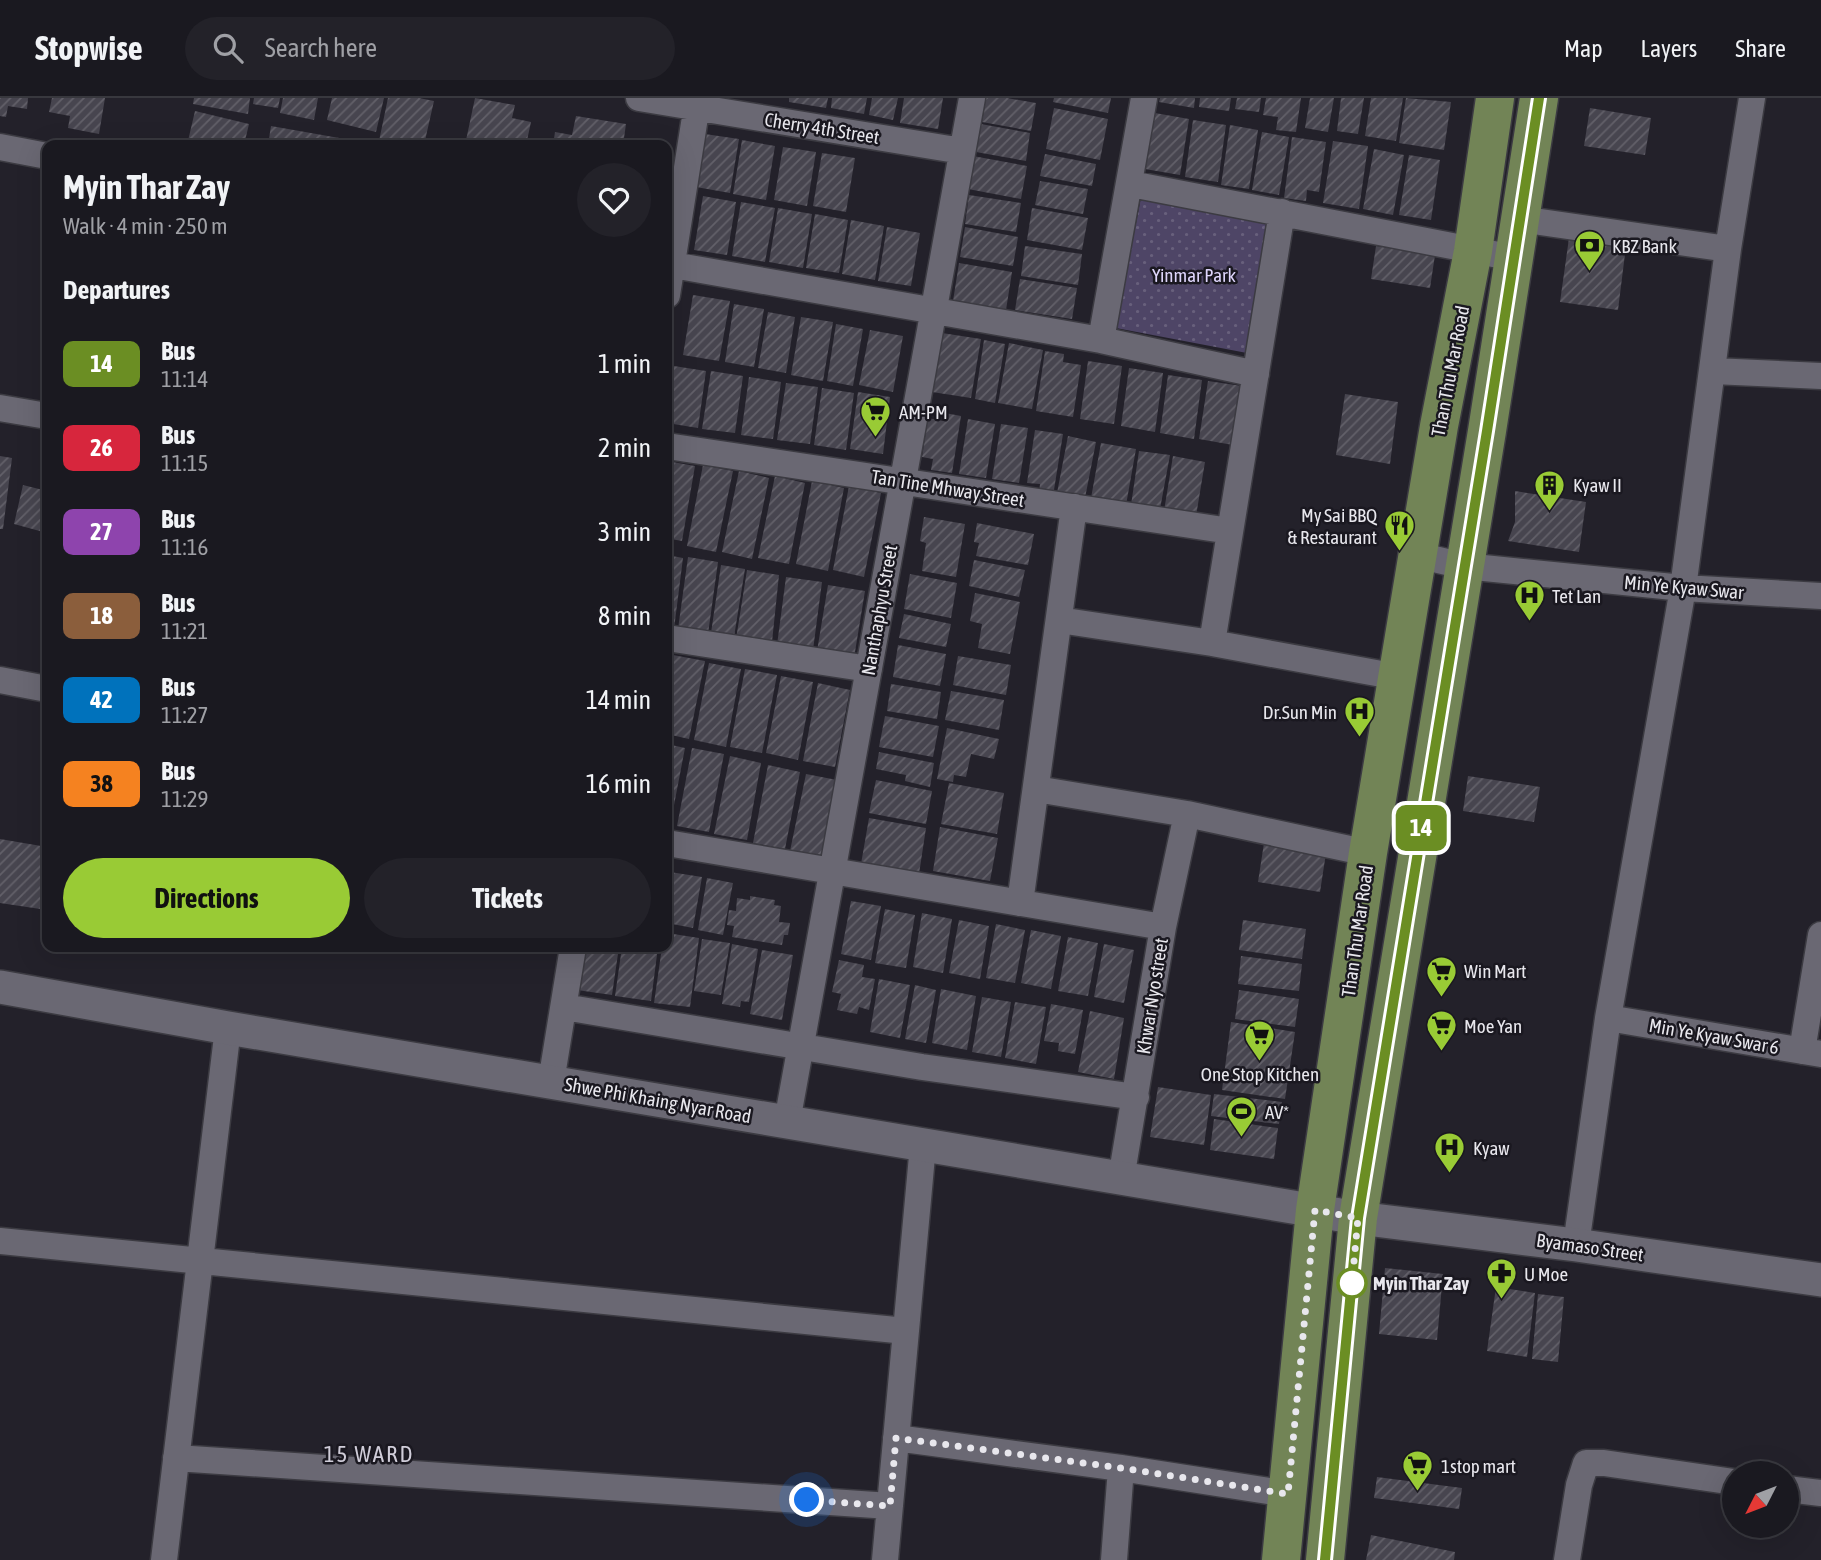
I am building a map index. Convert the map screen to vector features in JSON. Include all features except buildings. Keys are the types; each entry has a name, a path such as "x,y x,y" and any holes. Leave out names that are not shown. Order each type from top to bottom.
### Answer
{"main road":[{"name":"Than Thu Mar Road","path":"1281,1560 1315,1210 1368,853 1439,426 1473,251 1495,98"},
{"path":"1325,1560 1358,1218 1539,98"}],"street":[{"name":"Cherry 4th Street","path":"639,98 697,103 962,151"},
{"name":"Nanthaphyu Street","path":"787,1122 972,98"},
{"path":"1101,341 1131,184 1144,98"},
{"path":"1576,1245 1608,1018 1683,588 1728,249 1752,98"},
{"path":"672,248 697,103"},
{"path":"0,148 42,155"},
{"path":"1131,184 1514,258"},
{"path":"1212,643 1282,212"},
{"path":"1519,219 1728,249"},
{"path":"672,266 1101,341 1256,374"},
{"path":"1713,370 1821,376"},
{"path":"0,408 42,415"},
{"name":"Tan Tine Mhway Street","path":"672,447 1230,531"},
{"path":"1020,902 1074,507"},
{"name":"Min Ye Kyaw Swar","path":"1417,555 1464,566 1683,588 1821,596"},
{"path":"1059,620 1212,643 1398,677"},
{"path":"672,639 869,669"},
{"path":"0,680 42,688"},
{"path":"1036,789 1187,814 1368,853"},
{"name":"Khwar Nyo street","path":"1121,1179 1163,927 1187,814"},
{"path":"672,844 1163,927"},
{"path":"1812,1053 1821,935"},
{"path":"551,1082 572,952"},
{"name":"Shwe Phi Khaing Nyar Road","path":"0,987 228,1028 1315,1210"},
{"path":"564,1007 800,1048 1136,1097"},
{"name":"Min Ye Kyaw Swar 6","path":"1608,1018 1812,1053"},
{"path":"164,1560 228,1028"},
{"path":"885,1560 923,1145"},
{"name":"Byamaso Street","path":"1315,1210 1821,1280"},
{"path":"0,1241 906,1331"},
{"path":"896,1438 1121,1468 1288,1494"},
{"path":"176,1458 890,1506"},
{"path":"1567,1560 1578,1485 1586,1463 1604,1463 1722,1480"},
{"path":"1114,1560 1121,1468"},
{"path":"1799,1490 1821,1493"}],"green space":[{"name":"Yinmar Park","path":"1141,197 1271,222 1247,353 1116,328"}],"bus line":[{"name":"14","path":"1325,1560 1358,1218 1539,98"}],"place":[{"name":"KBZ Bank","path":"1589,273"},
{"name":"AM-PM","path":"876,439"},
{"name":"Kyaw II","path":"1550,512"},
{"name":"My Sai BBQ & Restaurant","path":"1400,553"},
{"name":"Tet Lan","path":"1529,623"},
{"name":"Dr.Sun Min","path":"1360,739"},
{"name":"Win Mart","path":"1441,998"},
{"name":"Moe Yan","path":"1441,1053"},
{"name":"One Stop Kitchen","path":"1260,1062"},
{"name":"AV*","path":"1242,1139"},
{"name":"Kyaw","path":"1450,1175"},
{"name":"Myin Thar Zay","path":"1352,1283"},
{"name":"U Moe","path":"1501,1301"},
{"name":"1stop mart","path":"1418,1493"}],"district":[{"name":"15 WARD","path":"369,1454"}],"route":[{"path":"807,1500 890,1506 896,1438 1121,1468 1288,1494 1315,1210 1358,1218 1351,1294 1352,1283"}]}
